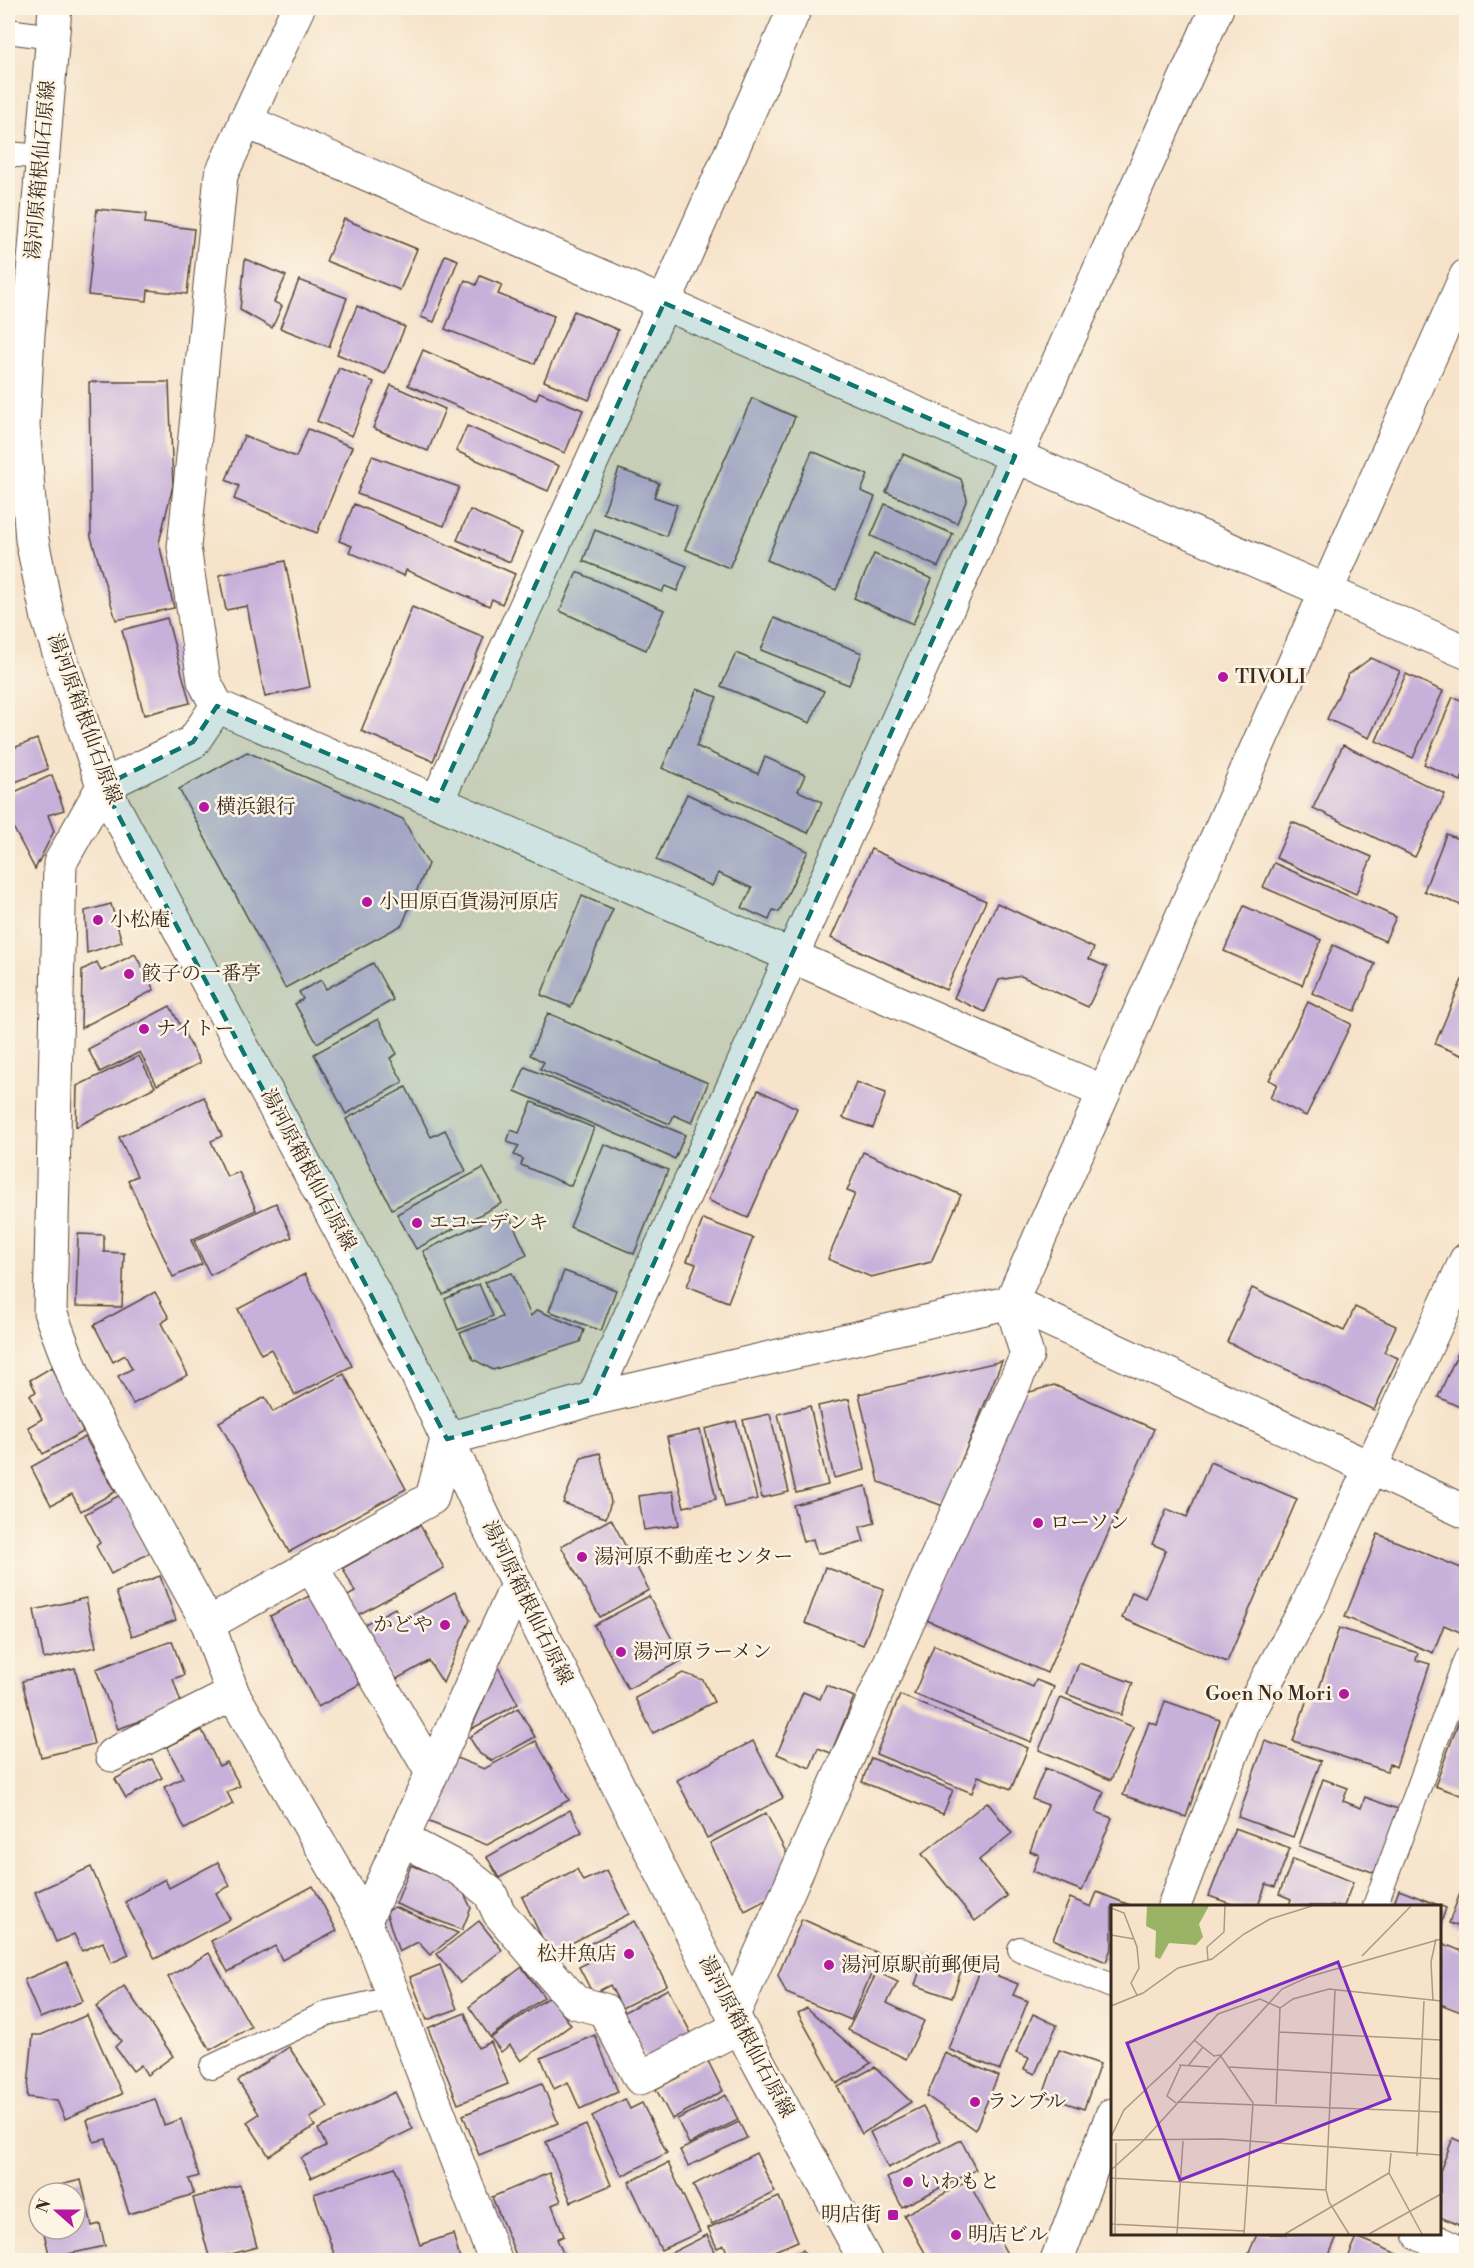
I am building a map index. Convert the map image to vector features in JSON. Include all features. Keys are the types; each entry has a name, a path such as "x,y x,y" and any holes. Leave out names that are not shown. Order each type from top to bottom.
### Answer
{"street":[{"path":"298,8 221,175 184,547 204,681 217,706 1104,1092"},
{"path":"436,801 664,303 795,8"},
{"path":"593,1399 1217,8"},
{"name":"湯河原箱根仙石原線","path":"53,22 42,157 15,422 32,540 48,619 103,786 414,1368 517,1585 736,2021 865,2260"},
{"path":"245,121 1467,652"},
{"path":"402,1839 461,1870 490,1893 499,1913 575,2002 604,2010 640,2078 736,2021 1027,1355 1011,1302 1467,276"},
{"path":"217,706 193,742 103,786 60,863 50,1312 78,1386 208,1624 233,1694 365,1921 392,1999 495,2260"},
{"path":"1174,1905 1244,1722 1307,1606 1467,1260"},
{"path":"208,1624 432,1498 447,1438 593,1399 1011,1302 1467,1512"},
{"path":"311,1566 432,1773"},
{"path":"365,1921 517,1585"},
{"path":"112,1755 233,1694"},
{"path":"1057,2260 1111,2120"},
{"path":"1422,2235 1467,2256"}],"lane":[{"path":"8,31 53,22"},
{"path":"8,154 42,157"},
{"path":"1375,1905 1467,1659"},
{"path":"1020,1949 1111,1985"},
{"path":"212,2067 327,2013 392,1999"}],"highlighted area":[{"path":"664,303 1015,456 593,1399 447,1439 103,786 193,742 217,706 437,801"}],"building":[{"path":"97,209 146,214 145,223 194,229 187,294 148,290 147,301 88,295"},
{"path":"344,219 417,249 400,290 326,261"},
{"path":"445,255 458,260 434,322 421,317"},
{"path":"245,259 286,276 274,302 282,306 272,328 240,310"},
{"path":"480,276 502,285 498,294 554,316 535,364 445,329 465,280 476,285"},
{"path":"299,280 347,298 329,347 280,328"},
{"path":"357,306 405,327 385,374 337,354"},
{"path":"574,311 618,330 589,400 544,381"},
{"path":"423,350 536,400 539,392 583,410 565,453 408,385"},
{"path":"339,368 374,382 352,436 317,421"},
{"path":"89,382 169,382 173,485 159,543 174,608 116,620 91,537"},
{"path":"391,385 445,409 428,451 373,428"},
{"path":"752,398 795,417 729,568 685,549"},
{"path":"467,426 559,466 548,491 456,451"},
{"path":"308,429 352,447 317,533 234,499 239,486 226,480 244,436 296,457"},
{"path":"812,451 868,475 861,491 875,497 836,590 767,560"},
{"path":"903,454 961,479 967,499 957,523 886,492"},
{"path":"372,456 459,487 444,526 357,494"},
{"path":"619,469 659,483 654,497 677,505 666,536 603,513"},
{"path":"354,504 515,574 502,604 492,599 489,606 406,570 404,576 349,552 352,546 339,541"},
{"path":"885,504 953,534 938,567 871,536"},
{"path":"470,510 522,533 510,562 457,540"},
{"path":"595,530 687,566 677,591 665,586 662,592 583,561"},
{"path":"874,554 932,579 913,624 854,598"},
{"path":"285,561 310,687 265,697 247,606 226,610 219,575"},
{"path":"577,572 664,610 646,650 560,611"},
{"path":"412,607 484,637 433,761 361,731"},
{"path":"167,618 190,703 144,715 122,630"},
{"path":"774,618 862,653 849,685 761,650"},
{"path":"736,653 824,691 810,723 721,686"},
{"path":"1371,658 1400,671 1369,738 1327,719 1348,675"},
{"path":"1406,674 1443,691 1413,758 1376,741"},
{"path":"697,689 717,697 696,746 758,774 765,757 805,775 798,791 822,802 808,833 662,768"},
{"path":"1453,697 1466,702 1466,767 1461,781 1424,764"},
{"path":"37,739 48,769 8,785 8,750"},
{"path":"1343,745 1445,794 1415,857 1313,808"},
{"path":"247,752 403,819 428,864 402,925 285,988 179,789"},
{"path":"52,775 64,810 48,815 54,831 35,869 14,829 8,795"},
{"path":"687,794 808,851 779,912 773,910 769,920 742,908 752,888 718,873 712,886 656,860"},
{"path":"1292,822 1372,857 1356,894 1276,858"},
{"path":"1446,834 1466,842 1466,907 1424,891"},
{"path":"871,849 986,901 946,990 831,938"},
{"path":"1274,863 1396,917 1385,941 1263,887"},
{"path":"582,896 613,909 571,1007 541,995"},
{"path":"997,903 1094,948 1089,959 1107,967 1088,1007 1021,976 999,980 985,1012 954,998"},
{"path":"111,904 122,942 87,953 85,911"},
{"path":"1244,906 1321,940 1302,985 1224,951"},
{"path":"1333,945 1375,964 1355,1011 1312,993"},
{"path":"135,954 154,990 81,1028 82,970 97,962 101,971"},
{"path":"373,963 393,1000 317,1043 295,1004 303,999 299,992 321,980 326,989"},
{"path":"1462,980 1466,981 1466,1057 1435,1044"},
{"path":"1308,1002 1351,1024 1306,1116 1270,1098 1277,1084 1269,1080"},
{"path":"170,1006 200,1063 157,1085 140,1052 100,1072 88,1049"},
{"path":"548,1013 708,1083 692,1123 674,1115 670,1124 540,1069 544,1062 530,1055"},
{"path":"378,1019 397,1054 390,1058 403,1082 346,1114 314,1054"},
{"path":"139,1056 155,1087 76,1127 77,1086"},
{"path":"525,1067 685,1135 675,1159 515,1091"},
{"path":"856,1082 886,1093 873,1128 843,1118"},
{"path":"406,1087 431,1137 445,1130 466,1171 392,1209 346,1119"},
{"path":"758,1090 797,1108 748,1218 708,1200"},
{"path":"204,1097 222,1136 211,1141 227,1177 239,1172 256,1210 191,1240 202,1264 173,1277 128,1180 137,1176 119,1137"},
{"path":"532,1102 594,1128 571,1186 521,1165 523,1159 514,1155 519,1146 507,1142 511,1130 519,1133"},
{"path":"604,1144 668,1170 634,1254 570,1227"},
{"path":"863,1152 961,1195 931,1262 871,1277 828,1259 855,1194 847,1191"},
{"path":"483,1168 502,1203 416,1249 397,1214"},
{"path":"276,1203 292,1237 210,1275 194,1241"},
{"path":"507,1211 527,1255 443,1295 423,1251"},
{"path":"703,1219 753,1238 728,1302 687,1286 696,1264 687,1261"},
{"path":"78,1234 104,1235 104,1252 124,1253 122,1307 76,1306"},
{"path":"564,1271 616,1290 601,1331 549,1311"},
{"path":"512,1273 531,1316 537,1310 584,1330 580,1342 493,1370 473,1359 460,1333 502,1317 485,1282"},
{"path":"305,1274 352,1366 295,1395 271,1349 261,1354 238,1309"},
{"path":"479,1284 493,1316 458,1330 445,1299"},
{"path":"1252,1288 1344,1331 1355,1307 1396,1326 1384,1352 1398,1358 1374,1410 1227,1342"},
{"path":"155,1292 169,1318 161,1323 188,1375 133,1404 118,1376 132,1369 125,1355 113,1362 94,1325"},
{"path":"1466,1335 1466,1410 1438,1397"},
{"path":"1002,1361 943,1506 879,1482 859,1394"},
{"path":"52,1367 83,1432 43,1454 28,1427 42,1419 30,1395 36,1392 30,1380"},
{"path":"344,1374 406,1489 289,1552 219,1422 265,1397 273,1412"},
{"name":"ローソン","path":"1054,1385 1154,1429 1047,1673 922,1618 1019,1395"},
{"path":"849,1399 865,1470 834,1478 818,1406"},
{"path":"810,1406 828,1485 796,1493 778,1414"},
{"path":"770,1414 789,1492 762,1498 743,1420"},
{"path":"736,1421 757,1499 725,1507 705,1429"},
{"path":"700,1430 716,1499 684,1507 667,1437"},
{"path":"85,1437 115,1492 81,1511 72,1494 51,1505 31,1467"},
{"path":"600,1453 611,1502 606,1518 563,1503 581,1458"},
{"path":"1210,1462 1297,1499 1227,1662 1122,1618 1132,1592 1145,1598 1166,1550 1152,1544 1167,1509 1187,1517"},
{"path":"866,1486 875,1523 860,1527 864,1542 817,1554 813,1539 803,1542 793,1505"},
{"path":"673,1491 679,1525 644,1530 639,1496"},
{"path":"120,1495 151,1552 111,1574 96,1546 100,1543 85,1514"},
{"path":"611,1519 649,1590 600,1617 561,1546"},
{"path":"420,1525 444,1568 356,1616 346,1597 355,1592 343,1568"},
{"path":"1378,1534 1466,1570 1466,1622 1462,1633 1444,1625 1433,1653 1345,1617"},
{"path":"825,1567 884,1589 863,1645 805,1623"},
{"path":"160,1576 176,1620 132,1636 116,1592"},
{"path":"455,1592 470,1620 443,1683 429,1661 393,1681 363,1625 395,1608 402,1621"},
{"path":"313,1594 360,1684 318,1707 270,1616"},
{"path":"649,1596 683,1660 628,1689 594,1625"},
{"path":"86,1598 96,1647 44,1659 34,1610"},
{"path":"1339,1628 1418,1653 1416,1660 1430,1664 1396,1767 1390,1764 1387,1771 1293,1741 1310,1690 1318,1692"},
{"path":"172,1641 184,1675 173,1679 182,1706 118,1729 96,1669"},
{"path":"934,1645 1033,1687 1036,1680 1054,1687 1031,1742 914,1694"},
{"path":"1079,1663 1133,1683 1121,1715 1067,1694"},
{"path":"498,1667 518,1704 471,1729"},
{"path":"75,1668 94,1744 41,1757 22,1681"},
{"path":"683,1673 703,1680 714,1702 653,1733 635,1698"},
{"path":"826,1685 854,1697 831,1753 818,1748 810,1768 777,1754 803,1692 820,1699"},
{"path":"900,1695 1028,1748 1011,1789 978,1776 972,1793 876,1754"},
{"path":"1061,1697 1133,1727 1111,1780 1039,1750"},
{"path":"1165,1701 1220,1720 1186,1817 1123,1795 1149,1722 1157,1725"},
{"path":"518,1708 535,1737 492,1761 480,1754 469,1737"},
{"path":"1461,1715 1466,1717 1466,1797 1435,1786"},
{"path":"202,1730 219,1766 227,1762 240,1786 227,1792 233,1804 185,1829 164,1787 183,1778 167,1747"},
{"path":"536,1741 569,1800 487,1845 427,1821 454,1757 484,1769"},
{"path":"753,1741 783,1798 707,1838 677,1780"},
{"path":"1265,1741 1321,1761 1293,1837 1238,1817"},
{"path":"871,1758 953,1790 943,1814 862,1782"},
{"path":"152,1759 162,1778 126,1798 115,1779"},
{"path":"1045,1768 1104,1792 1096,1812 1112,1818 1082,1891 1033,1871 1039,1855 1030,1851 1048,1805 1032,1799"},
{"path":"1323,1779 1348,1788 1343,1801 1361,1808 1365,1797 1398,1809 1375,1873 1299,1846"},
{"path":"987,1802 1012,1833 979,1860 1007,1896 975,1921 922,1854"},
{"path":"570,1810 582,1832 499,1878 487,1857"},
{"path":"766,1813 791,1862 779,1893 745,1911 710,1843"},
{"path":"1235,1828 1290,1848 1275,1887 1266,1884 1258,1905 1234,1905 1209,1896"},
{"path":"1293,1859 1353,1882 1344,1905 1289,1905 1291,1899 1279,1894"},
{"path":"218,1862 230,1886 216,1893 230,1919 155,1959 125,1902 165,1879 169,1888"},
{"path":"411,1865 459,1883 471,1908 462,1930 396,1904"},
{"path":"91,1867 129,1955 111,1963 103,1942 82,1951 74,1934 56,1942 35,1892"},
{"path":"577,1869 583,1881 607,1870 629,1914 550,1954 522,1897"},
{"path":"1466,1877 1466,1943 1460,1941 1465,1928 1449,1923"},
{"path":"313,1886 337,1931 282,1960 275,1946 228,1972 211,1941"},
{"path":"1399,1890 1438,1905 1393,1905"},
{"path":"1097,1892 1130,1905 1111,1905 1111,1949 1106,1962 1053,1939 1070,1898 1091,1907"},
{"path":"1441,1906 1446,1908 1441,1923"},
{"path":"394,1907 458,1933 430,1955 418,1942 399,1952 386,1912"},
{"name":"湯河原駅前郵便局","path":"802,1919 880,1954 851,2020 786,1993 778,1975"},
{"path":"479,1921 502,1950 460,1983 437,1954"},
{"path":"634,1921 667,1985 622,2008 610,1985 593,1994 579,1967 593,1960 585,1946"},
{"path":"1442,1943 1466,1953 1466,2014 1441,2004"},
{"path":"926,1952 963,1965 952,1998 915,1985"},
{"path":"209,1953 251,2027 210,2050 168,1977"},
{"path":"67,1962 83,2001 40,2018 24,1980"},
{"path":"440,1965 457,2009 427,2020 410,1977"},
{"path":"522,1967 544,1997 490,2037 469,2007"},
{"path":"981,1969 1018,1984 1013,1995 1028,2001 1000,2070 948,2049"},
{"path":"877,1972 898,1982 887,2003 924,2021 906,2059 848,2030"},
{"path":"124,1986 173,2056 147,2075 141,2065 133,2071 115,2047 121,2041 96,2007"},
{"path":"668,1989 694,2039 649,2062 624,2012"},
{"path":"550,1996 571,2025 521,2061 510,2045 501,2052 491,2038"},
{"path":"807,2008 871,2063 837,2084 798,2013"},
{"path":"465,2013 478,2048 491,2042 508,2084 458,2104 428,2028"},
{"path":"1033,2014 1057,2025 1035,2074 1024,2069 1029,2058 1016,2053"},
{"path":"87,2015 122,2094 65,2119 57,2101 27,2097 33,2035 41,2035"},
{"path":"595,2035 618,2092 580,2109 568,2082 554,2089 541,2058"},
{"path":"289,2047 328,2107 310,2118 315,2126 269,2156 247,2122 259,2114 238,2081"},
{"path":"1059,2050 1100,2064 1084,2109 1043,2095"},
{"path":"945,2053 998,2076 975,2130 927,2096"},
{"path":"708,2061 723,2091 672,2119 656,2089"},
{"path":"875,2067 911,2102 862,2134 838,2087"},
{"path":"542,2083 558,2123 479,2155 463,2115"},
{"path":"395,2092 413,2129 311,2178 301,2158 326,2146 318,2129"},
{"path":"726,2095 738,2120 689,2144 677,2119"},
{"path":"155,2099 164,2125 181,2119 199,2176 189,2179 194,2194 129,2214 106,2139 94,2142 87,2120"},
{"path":"625,2099 630,2109 642,2103 667,2153 622,2176 592,2116"},
{"path":"923,2106 941,2141 888,2168 870,2132"},
{"path":"739,2122 747,2138 688,2166 680,2150"},
{"path":"586,2125 611,2185 571,2202 546,2142"},
{"path":"1453,2138 1466,2143 1466,2228 1441,2217 1441,2168"},
{"path":"961,2140 976,2170 902,2207 887,2178"},
{"path":"756,2153 775,2192 712,2224 693,2185"},
{"path":"668,2163 700,2232 661,2250 629,2182"},
{"path":"395,2167 420,2245 453,2234 460,2259 336,2260 314,2194"},
{"path":"549,2173 561,2201 552,2205 564,2236 557,2239 566,2260 518,2260 492,2197"},
{"name":"明店ビル","path":"968,2181 1007,2254 995,2260 929,2260 904,2215"},
{"path":"240,2185 257,2247 210,2260 193,2198"},
{"path":"779,2197 798,2241 753,2260 730,2260 724,2245 717,2248 708,2228"},
{"path":"87,2205 92,2226 100,2224 105,2246 50,2258 46,2241 87,2241"},
{"path":"707,2235 719,2260 675,2260 671,2253"},
{"path":"1257,2235 1338,2235 1327,2260 1246,2260"},
{"path":"1357,2237 1412,2260 1347,2260"},
{"path":"803,2250 808,2260 781,2260"},
{"path":"287,2255 288,2260 269,2260"}],"place":[{"name":"TIVOLI","path":"1223,677"},
{"name":"横浜銀行","path":"204,807"},
{"name":"小田原百貨湯河原店","path":"367,902"},
{"name":"小松庵","path":"98,920"},
{"name":"餃子の一番亭","path":"129,974"},
{"name":"ナイトー","path":"144,1029"},
{"name":"エコーデンキ","path":"417,1223"},
{"name":"ローソン","path":"1038,1523"},
{"name":"湯河原不動産センター","path":"582,1557"},
{"name":"かどや","path":"445,1625"},
{"name":"湯河原ラーメン","path":"621,1652"},
{"name":"Goen No Mori","path":"1344,1694"},
{"name":"松井魚店","path":"629,1954"},
{"name":"湯河原駅前郵便局","path":"829,1965"},
{"name":"ランブル","path":"975,2102"},
{"name":"いわもと","path":"908,2182"},
{"name":"明店街","path":"893,2215"},
{"name":"明店ビル","path":"956,2235"}]}
